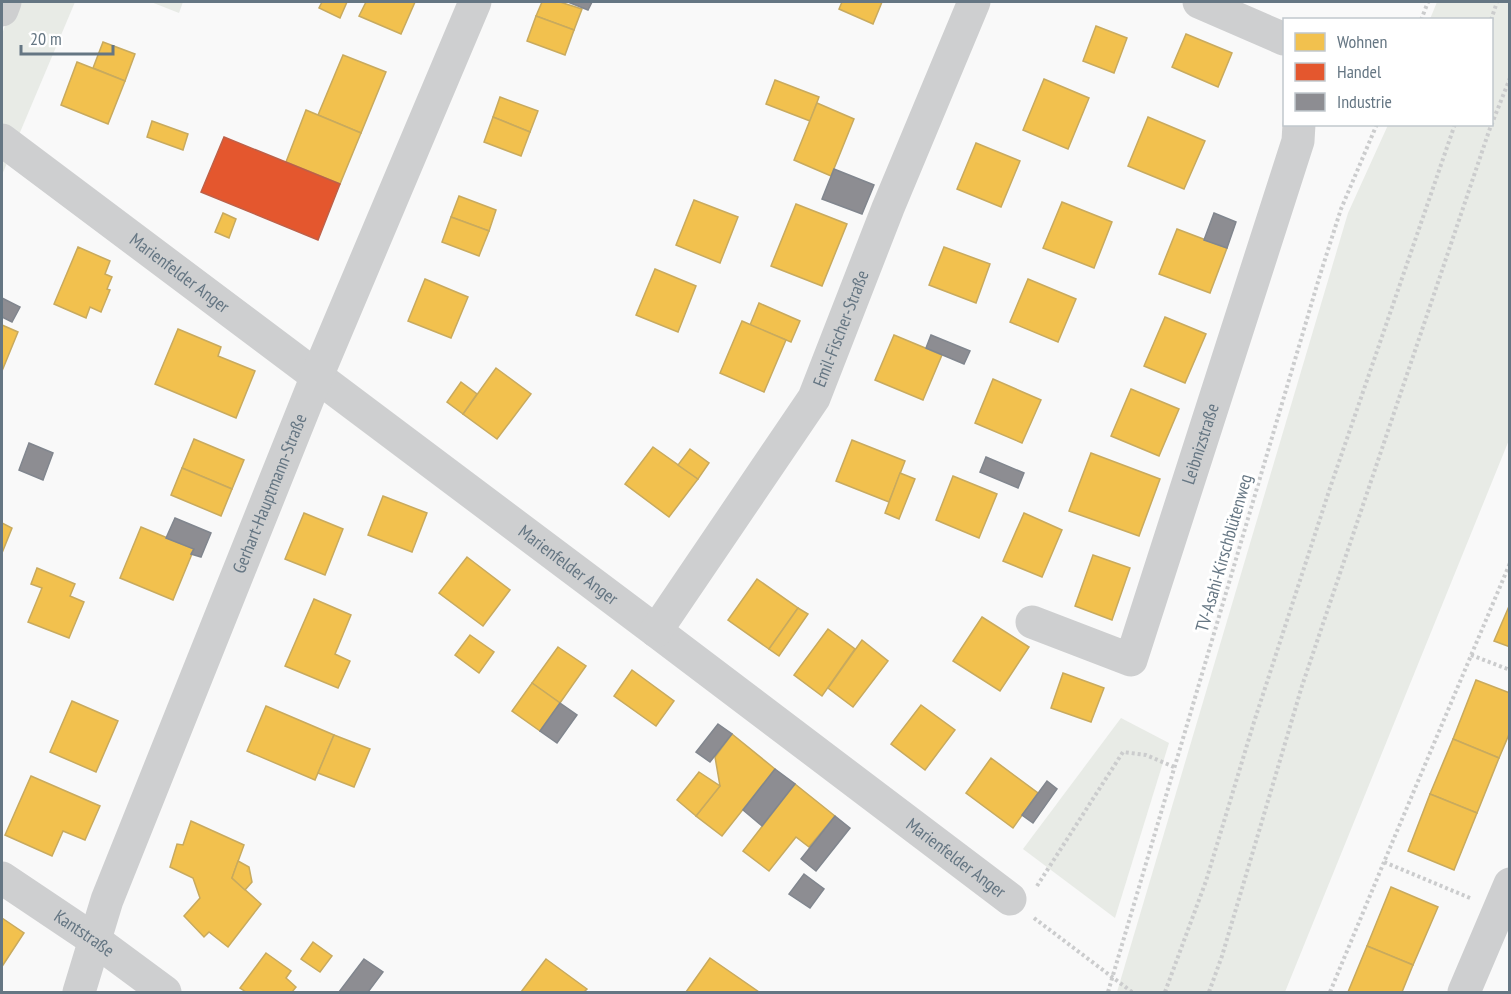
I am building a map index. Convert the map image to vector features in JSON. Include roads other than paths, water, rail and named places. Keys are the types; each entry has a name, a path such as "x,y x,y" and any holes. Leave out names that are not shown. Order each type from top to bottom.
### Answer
{"street":[{"path":"2,10 5,2"},
{"name":"Gerhart-Hauptmann-Straße","path":"79,993 107,900 317,376 475,2"},
{"name":"Emil-Fischer-Straße","path":"656,630 814,398 888,208 974,2"},
{"path":"1199,2 1283,39"},
{"name":"Leibnizstraße","path":"1032,622 1131,660 1298,141 1299,126"},
{"name":"Marienfelder Anger","path":"2,140 656,630 1016,904"},
{"name":"Kantstraße","path":"2,878 96,941 165,993"},
{"path":"1464,993 1504,897"}]}
